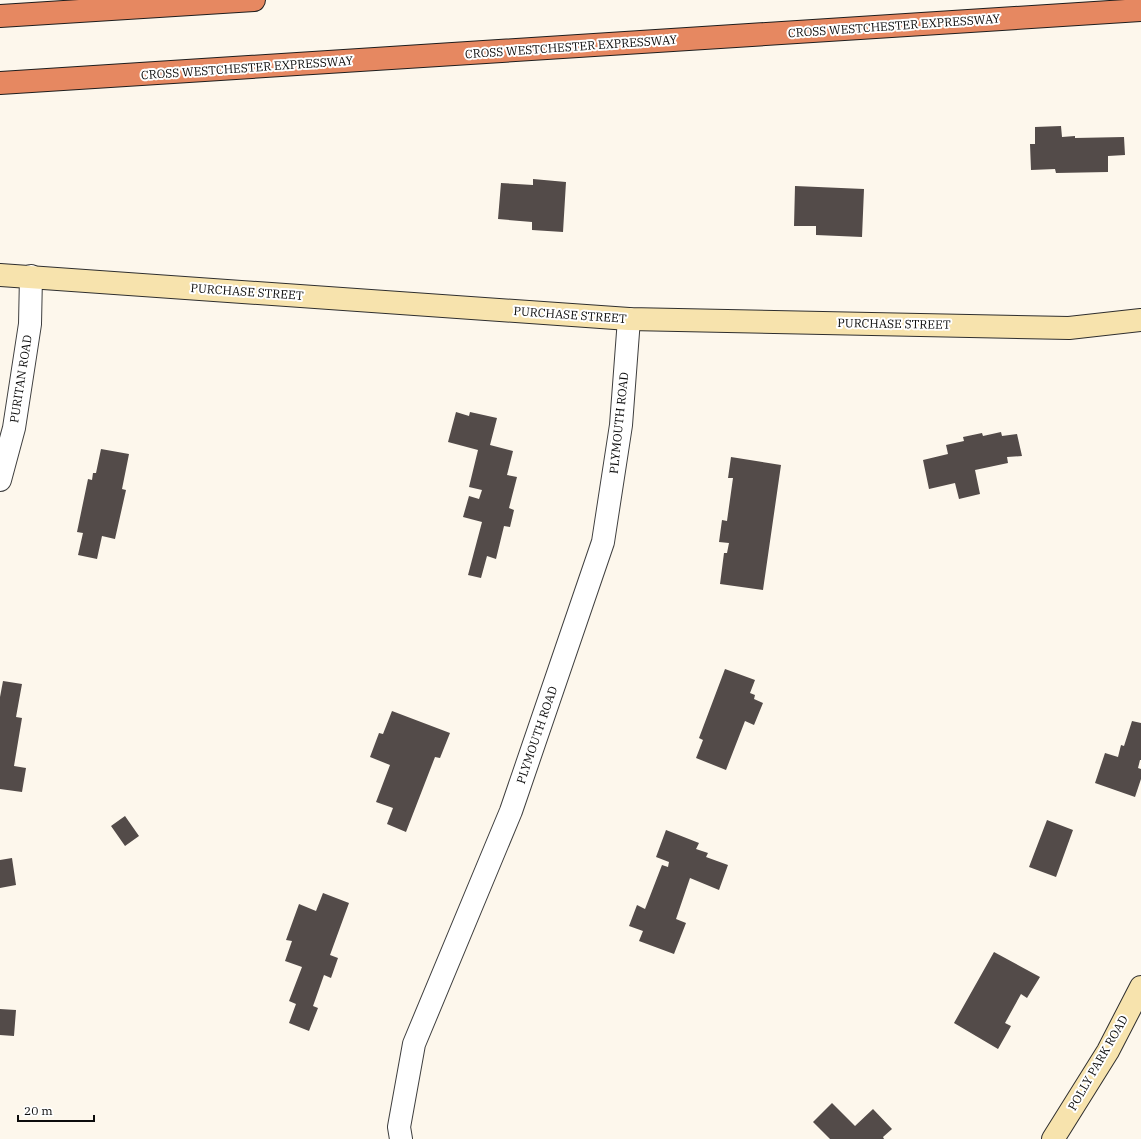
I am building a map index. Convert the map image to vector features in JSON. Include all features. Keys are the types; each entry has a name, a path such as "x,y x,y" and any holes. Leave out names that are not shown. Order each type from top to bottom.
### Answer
{"highway":[{"path":"0,16 254,0"},
{"name":"CROSS WESTCHESTER EXPRESSWAY","path":"0,83 1141,10"}],"main road":[{"name":"PURCHASE STREET","path":"0,275 629,319 1069,328 1141,320"},
{"name":"POLLY PARK ROAD","path":"1054,1139 1108,1051 1141,986"}],"street":[{"name":"PURITAN ROAD","path":"0,480 14,428 28,339 30,324 30,276"},
{"name":"PLYMOUTH ROAD","path":"401,1139 399,1127 414,1044 511,811 603,542 621,425 629,319"}],"building":[{"path":"1061,126 1062,137 1124,137 1125,155 1108,156 1108,172 1056,173 1055,169 1031,170 1030,144 1035,144 1035,127"},
{"path":"533,179 566,182 563,232 532,230 532,222 498,219 501,183 533,185"},
{"path":"795,186 864,189 862,237 816,235 816,226 794,226"},
{"path":"456,412 469,416 470,412 497,418 490,445 513,451 507,475 517,477 509,508 514,510 510,527 504,526 496,559 487,556 481,578 468,575 482,522 463,517 469,496 479,499 482,490 469,487 478,450 448,442"},
{"path":"1001,432 1002,436 1017,434 1022,456 1007,457 1008,463 975,470 980,494 959,499 955,483 929,489 923,460 948,454 946,445 964,441 963,437 982,433 983,436"},
{"path":"101,449 129,454 122,489 126,490 115,539 102,536 97,559 78,555 83,533 77,532 88,479 92,480 93,473 96,473"},
{"path":"731,457 781,465 763,590 720,584 724,553 727,553 729,543 719,542 722,520 727,521 733,478 728,478"},
{"path":"725,669 755,680 750,693 755,695 754,699 763,703 754,725 745,721 726,770 696,758 703,740 699,738"},
{"path":"3,681 22,684 16,717 22,718 14,766 26,768 22,792 0,789 0,697"},
{"path":"392,711 450,733 440,758 435,757 406,832 387,824 393,808 376,802 390,765 370,757 379,733 383,734"},
{"path":"1132,721 1141,723 1141,760 1138,768 1141,769 1141,779 1135,797 1095,783 1105,753 1118,757 1121,745 1124,746"},
{"path":"125,816 139,836 125,846 111,826"},
{"path":"1047,820 1073,830 1056,877 1029,867"},
{"path":"666,830 699,843 696,849 708,853 706,857 728,865 719,890 690,878 676,919 686,923 674,954 639,941 643,931 629,926 637,905 645,909 662,865 668,867 669,862 656,857"},
{"path":"12,858 16,885 0,888 0,860"},
{"path":"323,893 349,903 330,955 338,958 331,978 324,975 313,1006 318,1008 309,1031 289,1023 296,1004 289,1001 302,967 285,961 292,941 286,940 299,904 316,911"},
{"path":"994,952 1040,977 1027,998 1021,994 1005,1023 1011,1026 998,1049 954,1023"},
{"path":"0,1009 16,1010 14,1036 0,1035"},
{"path":"832,1103 855,1126 873,1109 892,1129 883,1137 884,1139 830,1139 813,1122"}]}
